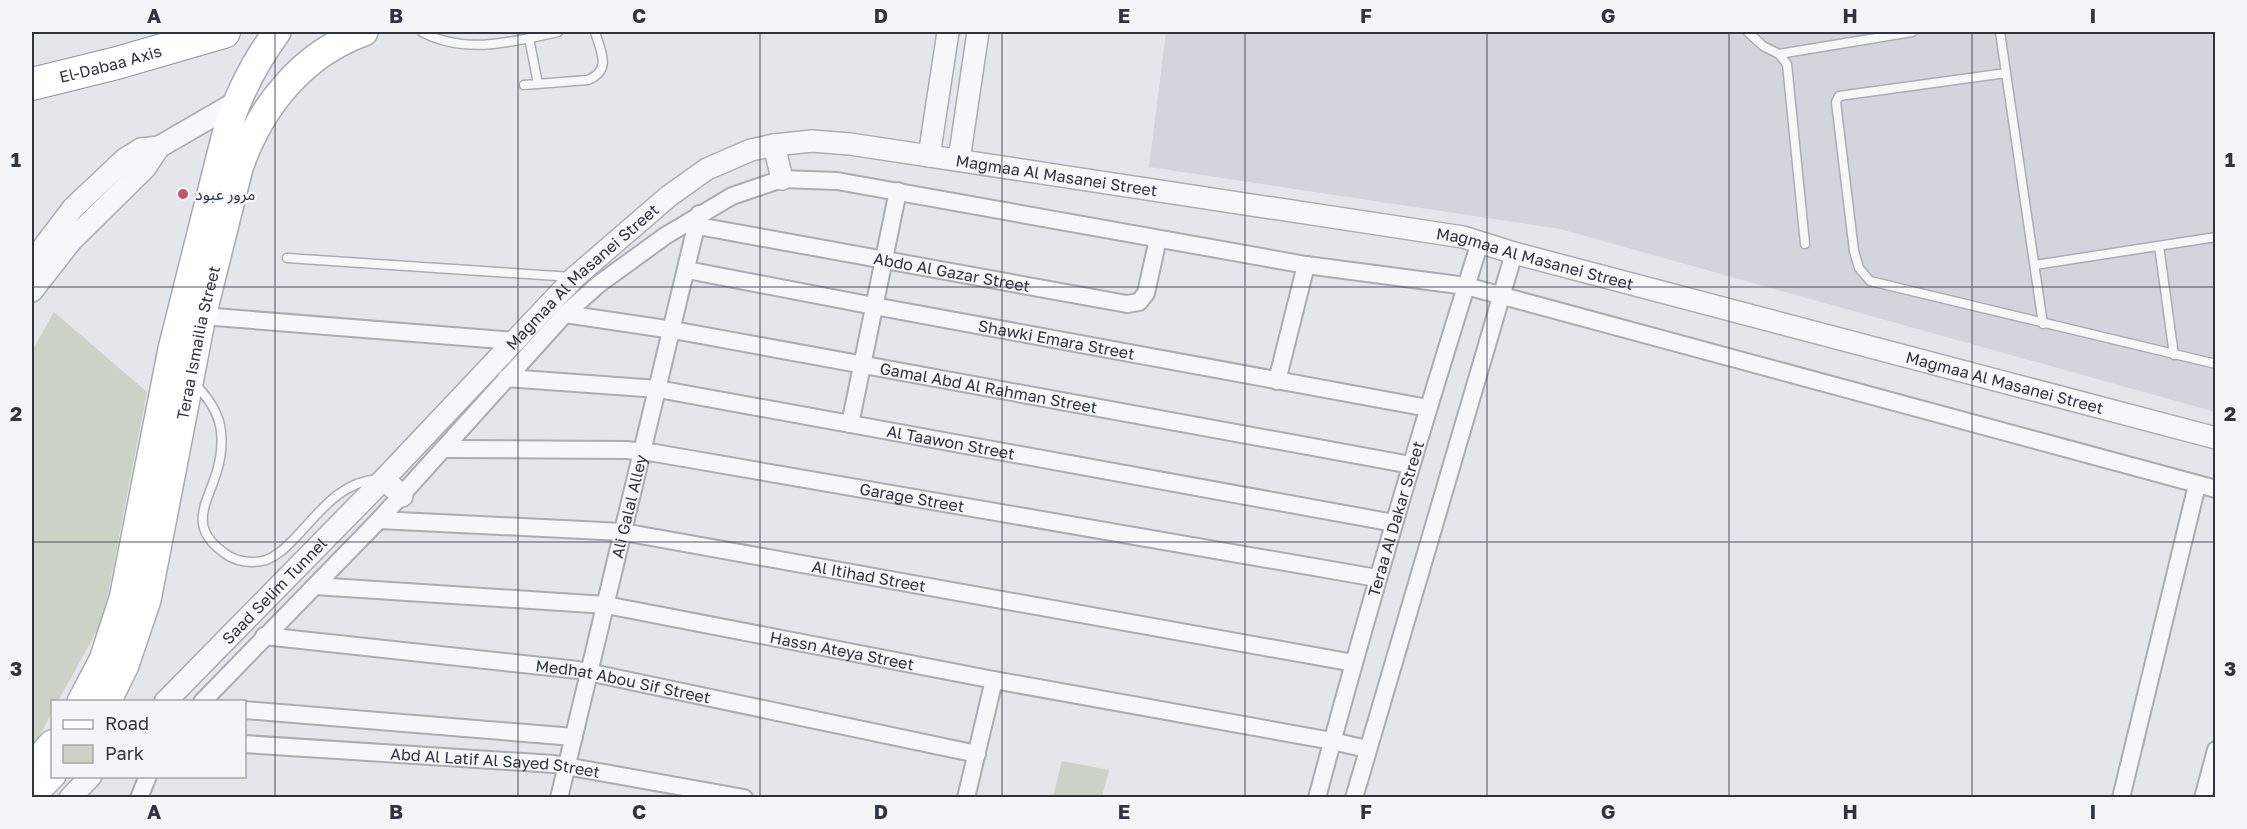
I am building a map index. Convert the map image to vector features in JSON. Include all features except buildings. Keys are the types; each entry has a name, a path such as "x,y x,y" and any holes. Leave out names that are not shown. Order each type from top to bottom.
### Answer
{"highway":[{"path":"32,66 164,32"},
{"name":"El-Dabaa Axis","path":"32,84 117,63 224,32"}],"main road":[{"name":"Teraa Ismailia Street","path":"82,700 103,660 123,599 172,349 226,134 236,103 254,67 277,32"},
{"name":"Teraa Ismailia Street","path":"108,700 125,665 147,600 202,316 239,168 256,125 283,88 299,72 337,45 364,32"},
{"path":"32,767 51,745"},
{"path":"32,795 51,776"}],"street":[{"path":"929,156 948,32"},
{"path":"959,160 978,32"},
{"path":"32,262 73,208 125,159 141,149 159,147 236,103"},
{"name":"Magmaa Al Masanei Street","path":"384,479 575,277 687,182 728,159 774,145 812,141 850,144 959,160 1445,234 2216,438"},
{"path":"774,145 782,179"},
{"path":"32,291 71,241 145,168 159,147"},
{"name":"Magmaa Al Masanei Street","path":"204,700 402,496 565,314 631,259 699,220 732,196 782,179 837,181 1306,265 1466,286 2216,489"},
{"path":"850,424 898,191"},
{"name":"Abdo Al Gazar Street","path":"699,220 884,260 1133,304 1143,298 1146,292 1158,239"},
{"name":"Ali Galal Alley","path":"559,798 699,220"},
{"name":"Teraa Al Dakar Street","path":"1317,798 1377,578 1480,242"},
{"path":"1354,798 1514,253"},
{"path":"1277,381 1306,265"},
{"name":"Shawki Emara Street","path":"687,270 1428,408"},
{"name":"Gamal Abd Al Rahman Street","path":"565,314 673,330 1411,465"},
{"path":"202,316 515,341"},
{"name":"Al Taawon Street","path":"506,378 658,389 1394,523"},
{"name":"Garage Street","path":"445,449 643,452 1377,578"},
{"path":"384,479 402,496"},
{"name":"Saad Selim Tunnel","path":"167,700 384,479"},
{"path":"2121,798 2197,485"},
{"name":"Al Itihad Street","path":"379,520 624,532 1354,663"},
{"name":"Hassn Ateya Street","path":"315,586 606,605 1367,749"},
{"name":"Medhat Abou Sif Street","path":"264,636 590,672 977,754"},
{"path":"971,797 977,754 994,680"},
{"path":"246,710 574,737"},
{"name":"Abd Al Latif Al Sayed Street","path":"246,744 567,766 744,798"},
{"path":"2203,798 2216,750"},
{"path":"70,798 90,778"},
{"path":"139,798 148,778"}],"lane":[{"path":"422,32 450,42 473,45 495,45 558,32"},
{"path":"524,85 588,80 597,76 603,69 603,61 596,32"},
{"path":"1748,32 1763,46 1779,54 1787,64 1805,244"},
{"path":"1779,54 1912,32"},
{"path":"2000,32 2043,324"},
{"path":"530,38 538,84"},
{"path":"2006,73 1839,96 1836,102 1854,251 1859,268 1870,281 2216,364"},
{"path":"2035,265 2216,237"},
{"path":"2158,246 2174,355"},
{"path":"287,258 575,277"},
{"path":"190,378 210,402 220,426 220,458 203,511 208,537 227,556 240,561 267,560 279,553 331,499 356,484 384,479"}],"shaded area":[{"path":"1166,32 2215,32 2215,412 1560,229 1149,167"}],"green space":[{"path":"54,312 147,392 103,620 59,700 51,700 51,714 32,750 32,351"},
{"path":"1062,761 1109,770 1102,797 1053,797"}],"place":[{"name":"مرور عبود","path":"183,194"}]}
